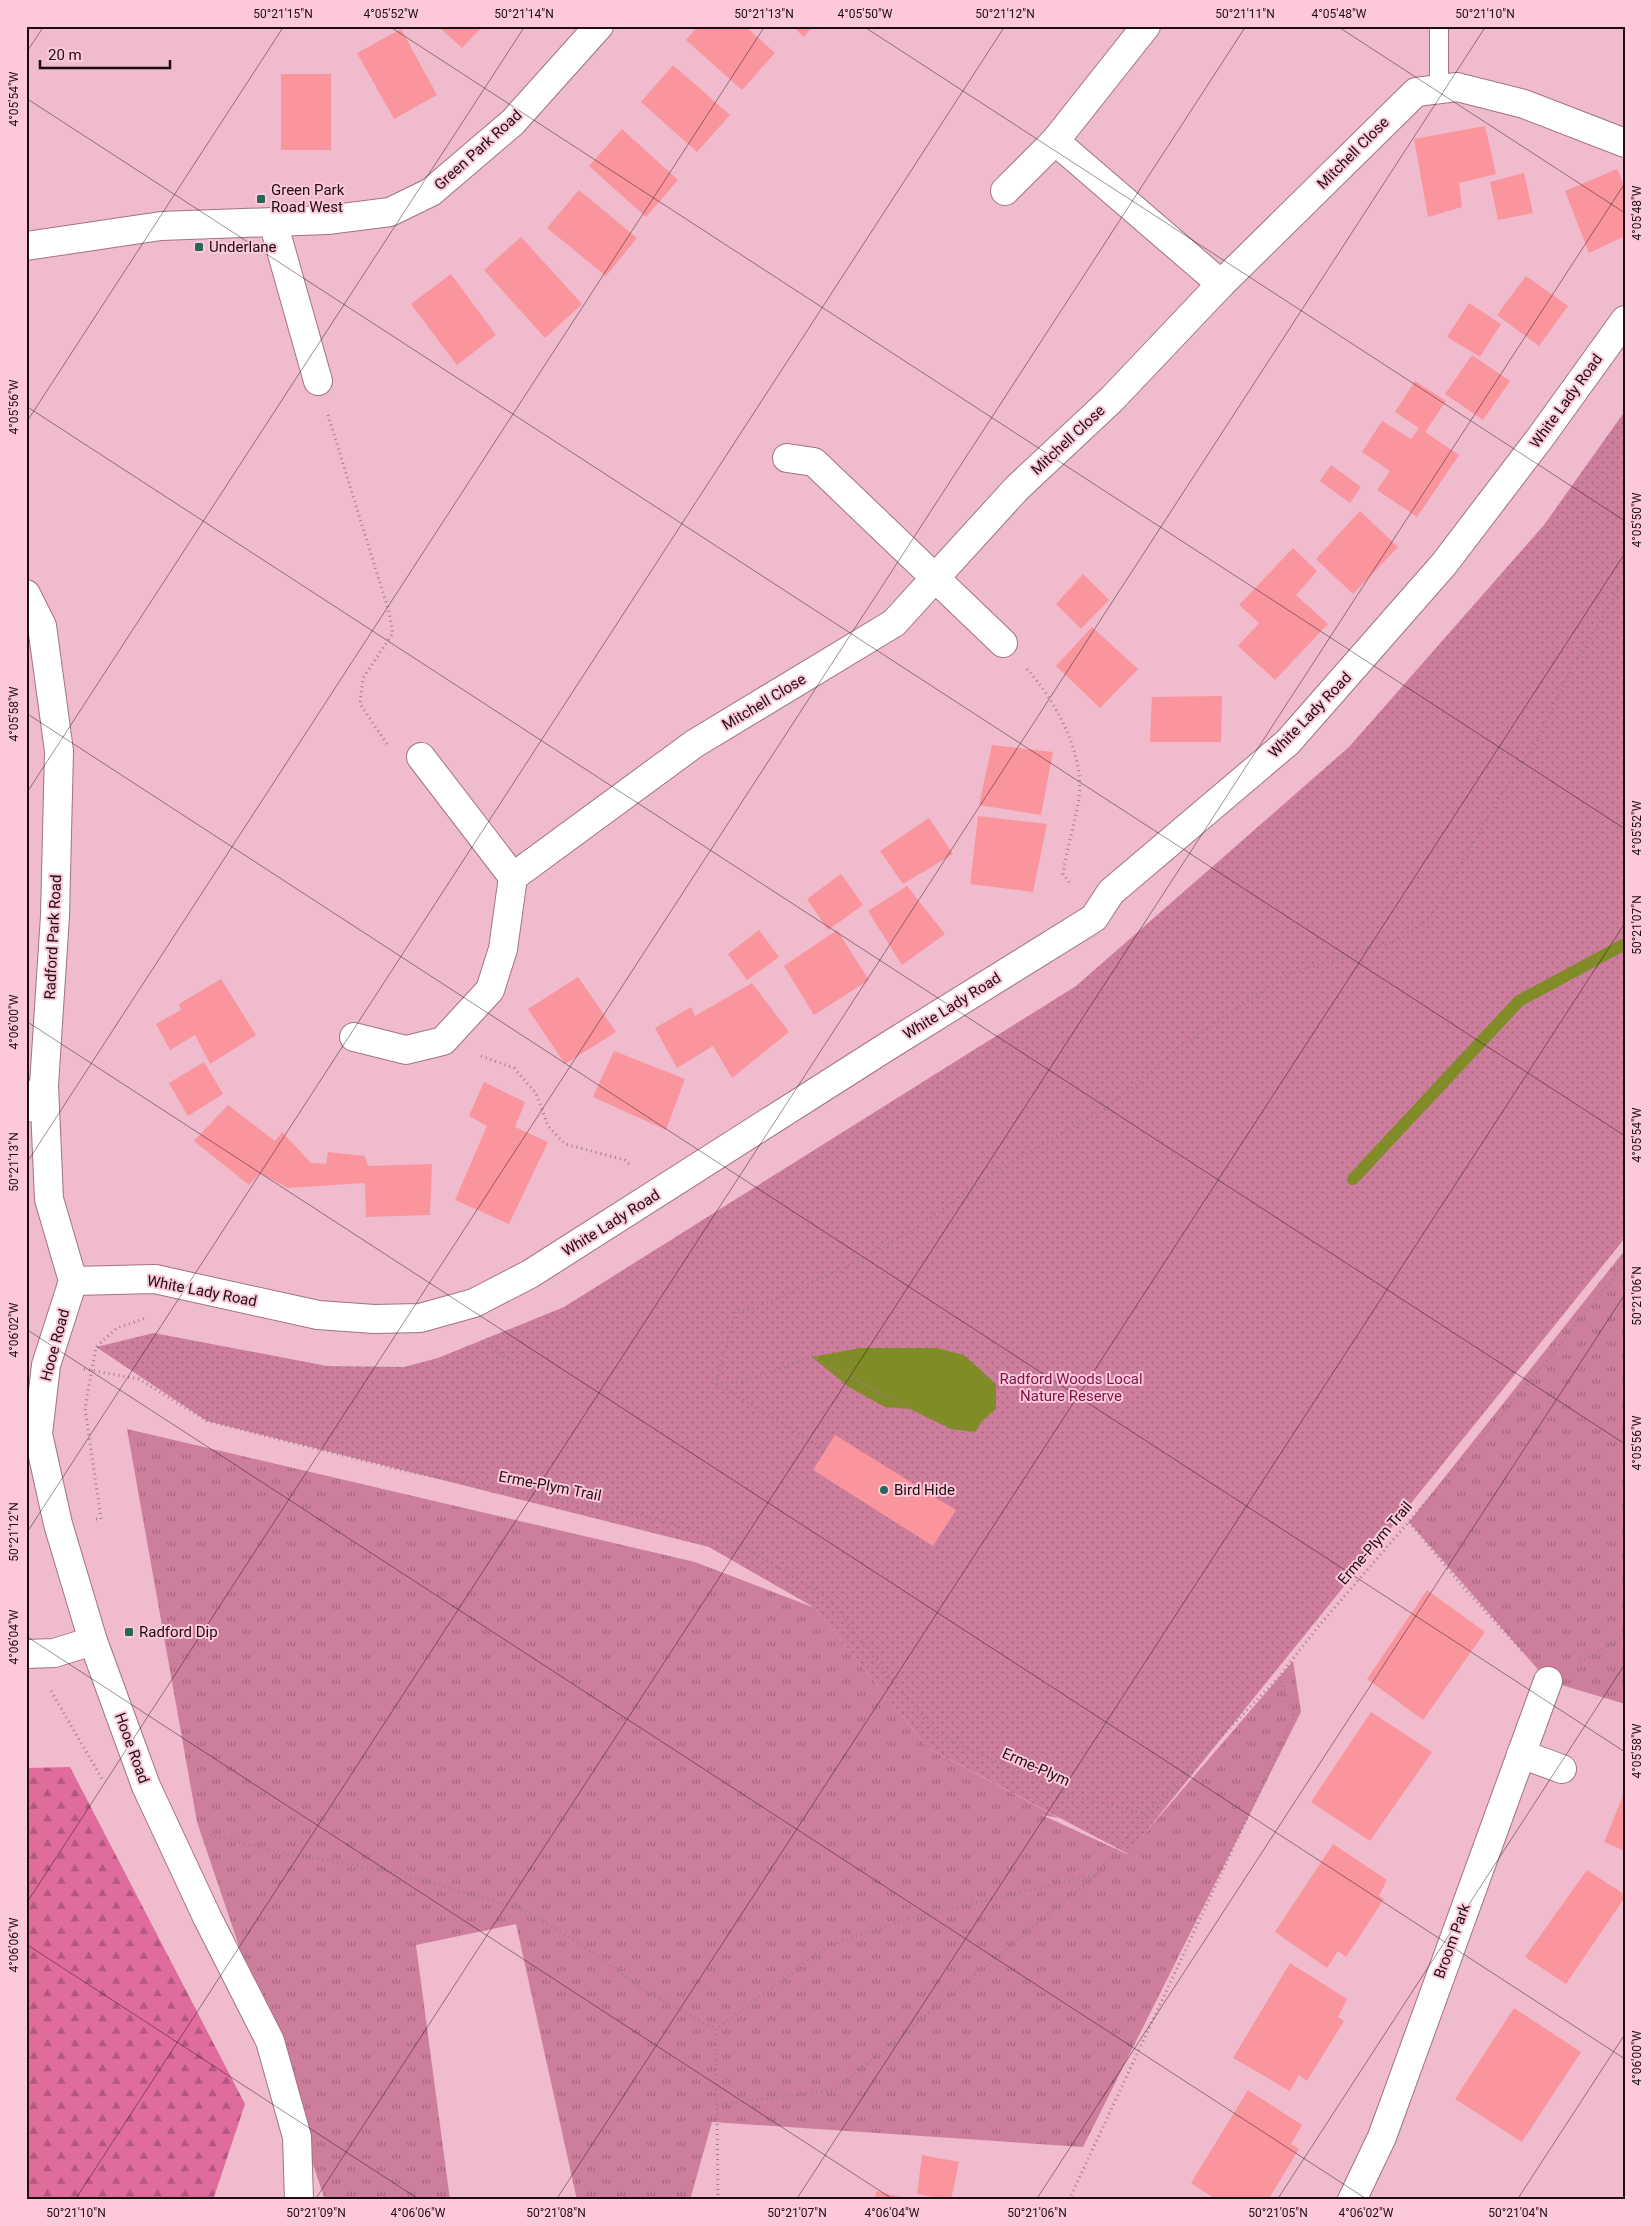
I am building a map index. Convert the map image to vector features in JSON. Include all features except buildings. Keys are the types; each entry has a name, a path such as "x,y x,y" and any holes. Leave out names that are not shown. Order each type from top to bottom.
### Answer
{"street":[{"name":"Green Park Road","path":"26,246 161,226 327,220 390,212 431,192 512,122 599,26"},
{"path":"1004,191 1055,141 1146,26"},
{"name":"Mitchell Close","path":"513,877 694,744 894,623 1017,488 1111,400 1220,284 1416,92 1457,87 1524,104 1625,143"},
{"path":"1055,141 1220,284"},
{"path":"273,222 318,381"},
{"name":"White Lady Road","path":"73,1281 156,1279 318,1315 374,1319 420,1318 474,1303 530,1274 665,1190 888,1046 1094,918 1111,892 1288,742 1335,690 1444,564 1540,438 1625,320"},
{"path":"787,458 814,462 1003,643"},
{"name":"Radford Park Road","path":"26,594 42,626 59,752 55,916 44,1085 49,1199 73,1281"},
{"path":"354,1038 406,1050 443,1041 490,990 503,949 513,877 421,757"},
{"path":"26,1108 44,1085"},
{"name":"Hooe Road","path":"73,1281 46,1365 38,1434 58,1524 93,1641 146,1786 207,1917 270,2041 297,2137 299,2200"},
{"path":"28,1654 54,1653 93,1641"},
{"name":"Broom Park","path":"1352,2200 1382,2137 1548,1681"},
{"path":"1521,1754 1562,1769"}],"lane":[{"path":"1439,26 1439,89"}],"path":[{"path":"318,381 389,612 393,633 363,678 360,704 394,756 421,757"},
{"path":"716,1384 736,1310 751,1310 859,1261 911,1231 1008,1164 1105,1109 1186,1043 1288,974 1400,940 1430,918 1501,795 1536,743 1572,669 1625,579"},
{"path":"1003,643 1040,684 1064,724 1076,757 1079,797 1063,874 1094,918"},
{"path":"464,1018 481,1056 514,1068 536,1093 548,1126 565,1144 625,1160 641,1180 653,1170 665,1190"},
{"name":"Erme-Plym Trail","path":"717,2105 835,2090 1096,1875 1146,1814 1279,1677 1317,1628 1521,1392 1625,1264"},
{"path":"474,1303 490,1347 499,1354 523,1365"},
{"path":"716,1384 745,1381 812,1357 910,1408"},
{"name":"Erme-Plym Trail","path":"92,1369 139,1380 207,1421 409,1472 634,1514 739,1544 830,1599 879,1664 939,1735"},
{"path":"716,1384 826,1450"},
{"path":"1408,1522 1548,1681 1625,1636"},
{"path":"28,1654 102,1780"},
{"path":"1069,2200 1294,1717 1279,1677"},
{"name":"Erme-Plym","path":"939,1735 1071,1795 1146,1814"},
{"path":"163,1823 284,1853 398,1873 522,1909 576,1941 648,1993 716,2029"},
{"path":"716,2029 828,1946 917,1916 1096,1875"},
{"path":"716,2029 718,2200"}],"green space":[{"name":"Radford Woods Local Nature Reserve","path":"1625,411 1625,1238 1128,1854 928,1748 815,1608 709,1547 207,1421 96,1347 154,1333 327,1366 404,1367 438,1358 564,1307 1076,986 1349,747 1544,525"},
{"path":"1625,1250 1625,1704 1548,1681 1409,1522"},
{"path":"127,1429 695,1562 815,1608 928,1748 1059,1818 1042,1815 1127,1854 1293,1661 1301,1712 1083,2147 712,2122 690,2200 577,2200 516,1924 416,1945 450,2200 325,2200 197,1822"},
{"path":"70,1767 245,2104 213,2200 26,2200 26,1768"}],"shaded area":[{"path":"860,1348 936,1348 964,1355 996,1384 996,1409 982,1421 975,1432 951,1429 910,1409 885,1407 849,1387 812,1357"}],"waterway":[{"path":"1353,1179 1519,1001 1625,944"}],"place":[{"name":"Green Park Road West","path":"261,199"},
{"name":"Underlane","path":"199,247"},
{"name":"Bird Hide","path":"884,1490"},
{"name":"Radford Dip","path":"129,1632"}]}
